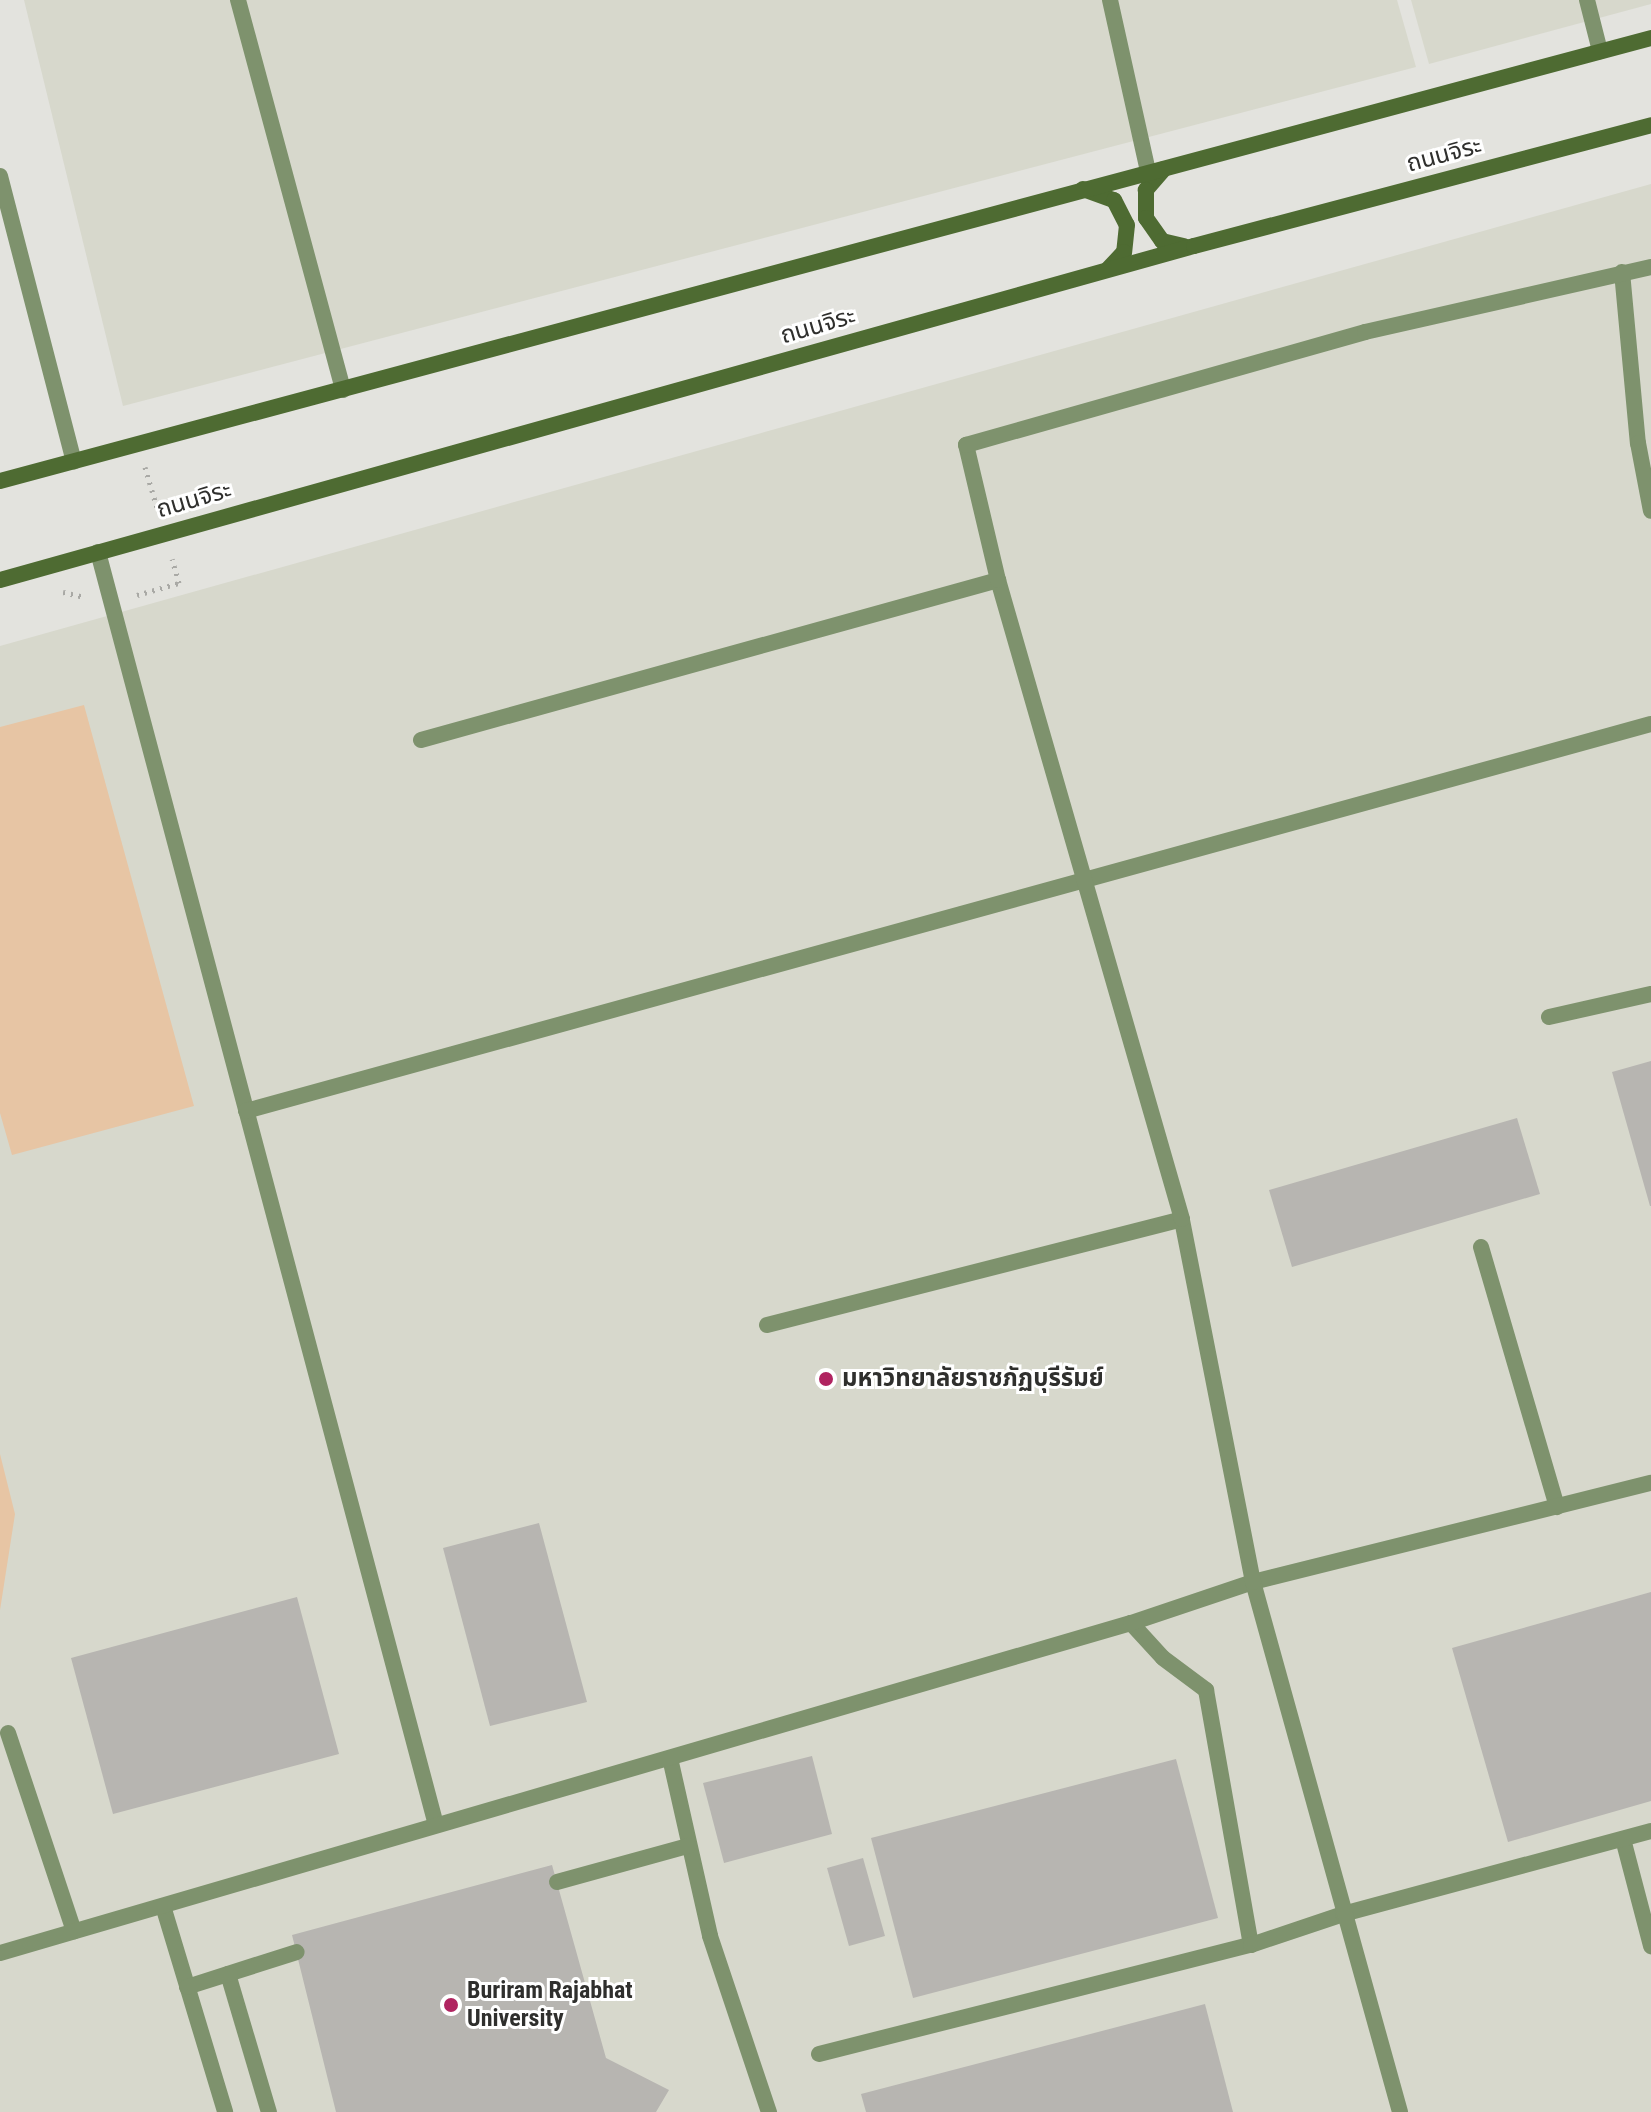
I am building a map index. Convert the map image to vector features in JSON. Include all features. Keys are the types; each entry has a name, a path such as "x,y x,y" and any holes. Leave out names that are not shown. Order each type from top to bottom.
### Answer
{"main road":[{"path":"0,481 1651,38"},
{"name":"ถนนจิระ","path":"0,580 1194,246 1651,125"},
{"path":"1169,165 1146,190 1146,218 1172,247 1194,246"},
{"path":"1081,189 1114,200 1127,225 1124,252 1107,270"}],"street":[{"path":"238,0 343,390"},
{"path":"1110,0 1148,171"},
{"path":"1587,0 1600,51"},
{"path":"0,176 74,462"},
{"path":"1400,2112 1253,1582 1182,1219 1088,882 998,580 966,445 1365,332 1651,267"},
{"path":"1622,272 1638,443 1651,511"},
{"path":"98,552 436,1825"},
{"path":"421,740 998,580"},
{"path":"246,1111 1088,882 1651,724"},
{"path":"1549,1017 1651,994"},
{"path":"767,1325 1182,1219"},
{"path":"1481,1247 1557,1507"},
{"path":"0,1953 1131,1623 1253,1582 1651,1483"},
{"path":"1131,1623 1163,1658 1206,1690 1251,1945"},
{"path":"8,1733 74,1931"},
{"path":"670,1758 710,1936 769,2112"},
{"path":"819,2054 1251,1945 1343,1914 1651,1831"},
{"path":"1623,1839 1651,1946"},
{"path":"557,1882 688,1846"},
{"path":"163,1906 225,2112"},
{"path":"187,1987 297,1952"},
{"path":"228,1974 269,2112"}],"path":[{"path":"145,464 162,524"},
{"path":"111,602 179,583 171,554"}],"shaded area":[{"path":"24,0 1397,0 1416,67 123,406"},
{"path":"1411,0 1651,0 1651,4 1429,64"},
{"name":"มหาวิทยาลัยราชภัฏบุรีรัมย์","path":"1651,184 1651,2112 0,2112 0,646"},
{"path":"84,705 194,1106 12,1155 0,1113 0,727"},
{"path":"0,1454 15,1514 0,1610"}],"building":[{"path":"1651,1061 1651,1206 1650,1206 1612,1072"},
{"path":"1517,1118 1540,1194 1292,1267 1269,1190"},
{"path":"539,1523 587,1702 490,1726 443,1548"},
{"path":"1651,1592 1651,1801 1508,1842 1452,1648"},
{"path":"297,1597 339,1754 113,1814 71,1658"},
{"path":"812,1756 832,1834 724,1863 703,1783"},
{"path":"1176,1759 1218,1918 913,1998 871,1838"},
{"path":"863,1858 885,1936 849,1946 827,1868"},
{"name":"Buriram Rajabhat University","path":"552,1865 606,2058 669,2090 656,2112 336,2112 292,1935"},
{"path":"1205,2004 1233,2112 866,2112 861,2094"}],"place":[{"name":"มหาวิทยาลัยราชภัฏบุรีรัมย์","path":"826,1379"},
{"name":"Buriram Rajabhat University","path":"451,2005"}]}
